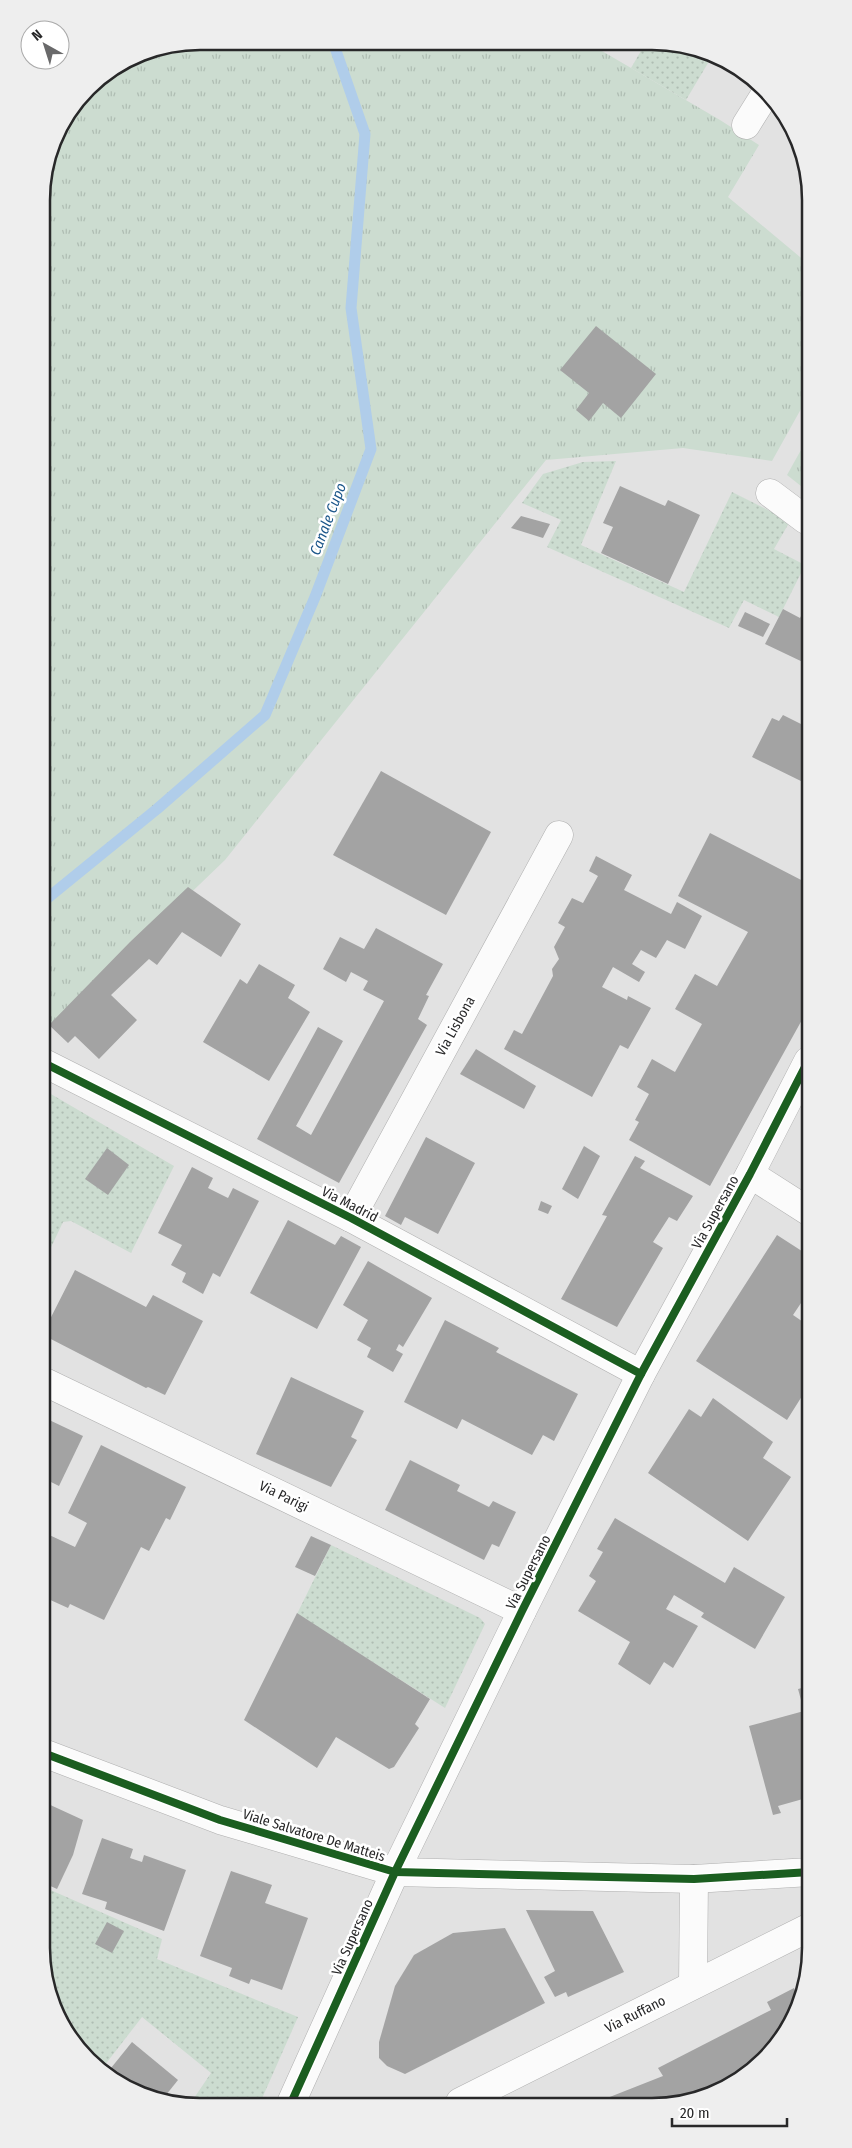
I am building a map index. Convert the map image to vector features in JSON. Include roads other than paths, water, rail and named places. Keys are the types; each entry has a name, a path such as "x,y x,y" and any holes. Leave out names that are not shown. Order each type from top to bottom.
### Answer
{"street":[{"path":"746,125 762,98"},
{"path":"770,493 802,517"},
{"name":"Via Lisbona","path":"351,1218 559,835"},
{"name":"Via Madrid","path":"50,1066 351,1218 641,1374"},
{"name":"Via Supersano","path":"293,2098 395,1872 522,1611 641,1374 750,1174 802,1073"},
{"path":"750,1174 802,1207"},
{"name":"Via Parigi","path":"50,1384 522,1611"},
{"name":"Viale Salvatore De Matteis","path":"50,1756 220,1820 395,1872 694,1879 802,1873"},
{"path":"693,1985 694,1879"},
{"name":"Via Ruffano","path":"468,2098 802,1931"}],"waterway":[{"name":"Canale Cupo","path":"50,896 157,809 265,715 315,597 371,449 351,308 365,134 336,50"}]}
